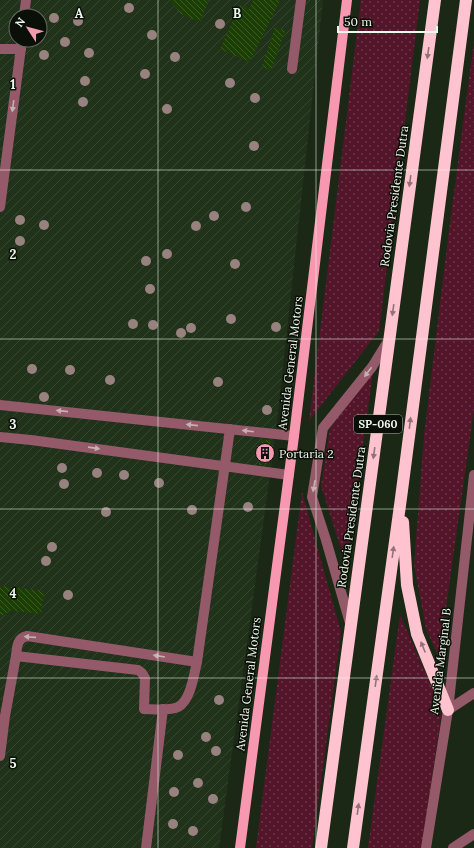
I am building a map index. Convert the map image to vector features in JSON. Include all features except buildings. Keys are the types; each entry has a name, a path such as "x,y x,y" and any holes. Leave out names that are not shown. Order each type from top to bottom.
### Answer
{"highway":[{"name":"Rodovia Presidente Dutra","path":"321,848 435,0"},
{"name":"SP-060","path":"353,848 401,498 466,0"},
{"path":"401,498 408,585 417,634 448,710"}],"main road":[{"name":"Avenida General Motors","path":"240,848 294,436 346,0"}],"street":[{"path":"292,69 301,0"},
{"path":"0,206 22,48"},
{"path":"351,626 312,497 323,428 372,367 389,340"},
{"path":"0,405 294,436"},
{"path":"16,656 138,670 145,678 144,708 164,709 178,707 189,695 197,662 230,429"},
{"path":"0,437 289,475"},
{"name":"Avenida Marginal B","path":"426,848 448,710 474,475"},
{"path":"465,557 474,551"},
{"path":"0,756 5,716 19,639 22,637 27,636 197,662"},
{"path":"448,710 474,693"},
{"path":"146,848 164,709"},
{"path":"453,848 474,834"}],"shaded area":[{"path":"0,0 323,0 276,430 219,848 0,848"},
{"path":"361,0 420,0 379,331 309,421"},
{"path":"474,41 474,409 439,657 426,629 414,565 424,436"},
{"path":"373,372 346,565 321,486 330,428"},
{"path":"302,492 341,632 312,848 256,848"},
{"path":"400,615 432,688 441,716 422,848 368,848"}],"place":[{"name":"Portaria 2","path":"265,453"}]}
